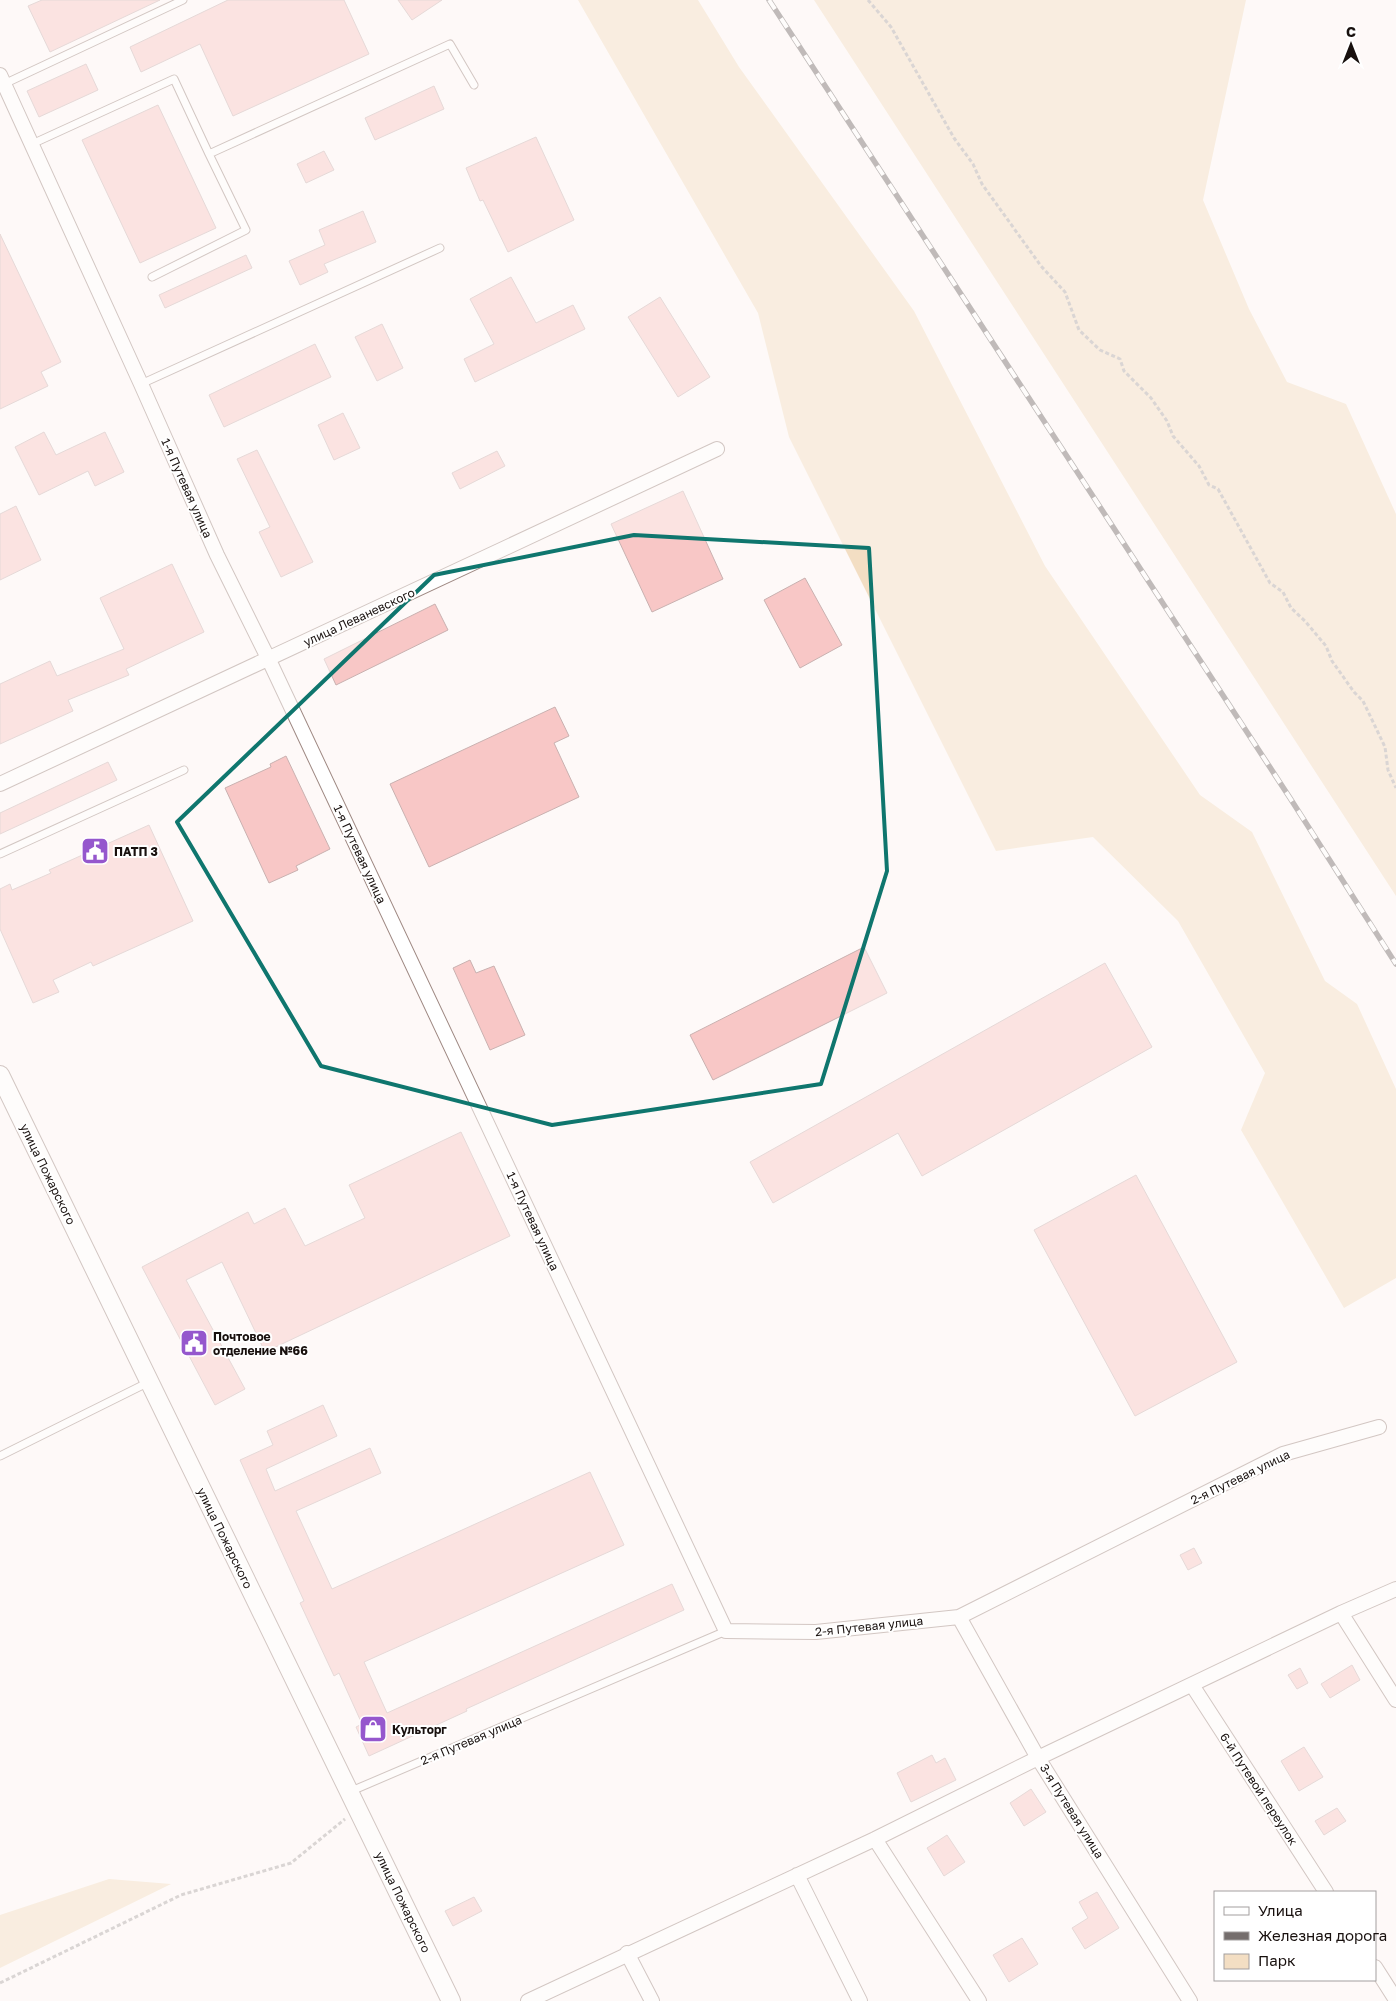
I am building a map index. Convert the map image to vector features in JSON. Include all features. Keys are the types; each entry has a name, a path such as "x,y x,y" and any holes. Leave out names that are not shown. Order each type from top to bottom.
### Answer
{"street":[{"name":"1-я Путевая улица","path":"2,79 217,555 269,660 726,1631"},
{"name":"улица Леваневского","path":"0,784 269,660 717,449"},
{"name":"улица Пожарского","path":"0,1075 451,2001"},
{"name":"2-я Путевая улица","path":"726,1631 816,1632 959,1617 1283,1454 1379,1427"},
{"path":"528,2001 875,1839 1038,1758 1341,1614 1396,1590"},
{"path":"1341,1614 1396,1700"},
{"name":"3-я Путевая улица","path":"959,1617 1038,1758 1190,2001"},
{"name":"6-й Путевой переулок","path":"1192,1685 1325,1891"},
{"path":"875,1839 979,2001"},
{"path":"797,1875 860,2001"},
{"path":"628,1953 652,2001"},
{"path":"1376,1970 1396,2000"}],"lane":[{"path":"2,79 184,0"},
{"path":"209,154 450,44 474,85"},
{"path":"32,144 174,78 246,230 152,277"},
{"path":"141,384 440,248"},
{"path":"0,854 184,770"},
{"path":"0,1456 149,1382"},
{"name":"2-я Путевая улица","path":"349,1792 726,1631"}],"path":[{"path":"868,0 891,27 954,138 973,164 982,184 1041,266 1065,292 1079,330 1100,350 1120,359 1124,371 1151,398 1167,421 1173,436 1199,466 1208,485 1218,489 1270,583 1283,592 1291,608 1326,646 1332,661 1354,692 1364,701 1385,747 1388,770 1396,788"},
{"path":"0,1983 181,1896 291,1863 357,1809"}],"highlighted area":[{"path":"634,535 869,548 887,871 821,1084 552,1125 321,1066 177,822 434,575"}],"green space":[{"path":"578,0 698,0 739,67 914,311 1045,566 1200,795 1252,832 1325,981 1357,1004 1396,1089 1396,1278 1344,1308 1241,1130 1265,1073 1178,921 1093,837 996,851 789,437 758,313"},
{"path":"814,0 1246,0 1203,200 1249,309 1287,382 1346,404 1396,514 1396,896"},
{"path":"109,1879 171,1884 0,1968 0,1915"}],"building":[{"path":"42,0 160,0 50,52 28,6"},
{"path":"228,0 344,0 369,54 233,116 200,44 141,72 130,47"},
{"path":"398,0 442,0 412,20"},
{"path":"86,64 98,90 39,117 27,91"},
{"path":"434,86 444,109 375,140 365,118"},
{"path":"158,105 216,228 140,263 82,140"},
{"path":"536,137 574,220 508,252 483,200 480,201 466,168"},
{"path":"324,151 334,170 306,183 297,164"},
{"path":"363,211 376,242 324,264 328,272 300,285 289,261 325,245 319,230"},
{"path":"0,234 61,362 41,372 48,386 0,409"},
{"path":"246,255 252,268 165,308 159,295"},
{"path":"511,277 536,323 573,305 585,329 475,382 464,359 494,344 470,299"},
{"path":"660,297 710,377 678,397 628,317"},
{"path":"382,324 403,368 377,381 355,337"},
{"path":"315,344 331,377 224,427 209,395"},
{"path":"343,413 360,448 334,460 318,425"},
{"path":"44,432 56,455 105,432 124,472 95,486 88,471 39,495 15,447"},
{"path":"257,450 313,562 281,577 259,532 270,527 237,459"},
{"path":"497,451 505,466 460,489 452,473"},
{"path":"683,491 723,579 652,612 611,524"},
{"path":"16,506 41,560 0,580 0,514"},
{"path":"172,564 204,632 126,669 129,675 68,700 73,711 0,744 0,684 50,661 57,676 124,649 100,598"},
{"path":"805,578 842,645 800,668 764,600"},
{"path":"435,604 448,630 336,685 324,659"},
{"path":"555,707 569,736 554,743 579,797 429,867 390,784"},
{"path":"286,756 330,849 296,866 298,870 269,883 225,788 271,767 270,764"},
{"path":"108,762 117,780 0,834 0,813"},
{"path":"149,825 193,921 93,966 91,962 53,980 59,992 33,1003 0,929 0,889 10,884 12,890 51,873 49,870"},
{"path":"864,947 887,993 713,1080 690,1035"},
{"path":"470,960 476,973 494,966 525,1035 490,1050 453,968"},
{"path":"1105,963 1152,1047 922,1176 898,1133 773,1203 750,1162"},
{"path":"461,1132 510,1236 265,1352 222,1262 186,1280 245,1389 215,1405 142,1267 248,1212 254,1224 285,1208 305,1246 365,1218 349,1185"},
{"path":"1136,1175 1237,1362 1135,1416 1034,1230"},
{"path":"323,1405 337,1436 266,1469 275,1491 370,1448 381,1473 296,1511 332,1589 590,1472 624,1545 364,1662 387,1713 672,1584 684,1610 466,1709 467,1711 369,1756 356,1727 362,1724 339,1673 334,1676 300,1603 304,1601 240,1460 273,1445 267,1431"},
{"path":"1194,1548 1202,1563 1188,1570 1180,1555"},
{"path":"1352,1665 1360,1680 1330,1698 1321,1684"},
{"path":"1300,1668 1308,1683 1297,1689 1288,1675"},
{"path":"1304,1747 1323,1777 1299,1791 1281,1761"},
{"path":"932,1755 936,1763 945,1758 956,1780 911,1802 897,1773"},
{"path":"1031,1789 1046,1812 1024,1826 1010,1803"},
{"path":"1337,1808 1346,1821 1324,1835 1315,1821"},
{"path":"947,1835 965,1862 944,1876 927,1848"},
{"path":"1097,1892 1119,1928 1085,1949 1072,1928 1088,1918 1079,1902"},
{"path":"474,1897 482,1911 453,1926 445,1911"},
{"path":"1022,1938 1038,1964 1009,1982 993,1955"}],"railway":[{"path":"769,0 1290,798 1396,964"}],"place":[{"name":"ПАТП 3","path":"95,851"},
{"name":"Почтовое отделение №66","path":"194,1343"},
{"name":"Культорг","path":"373,1729"}]}
